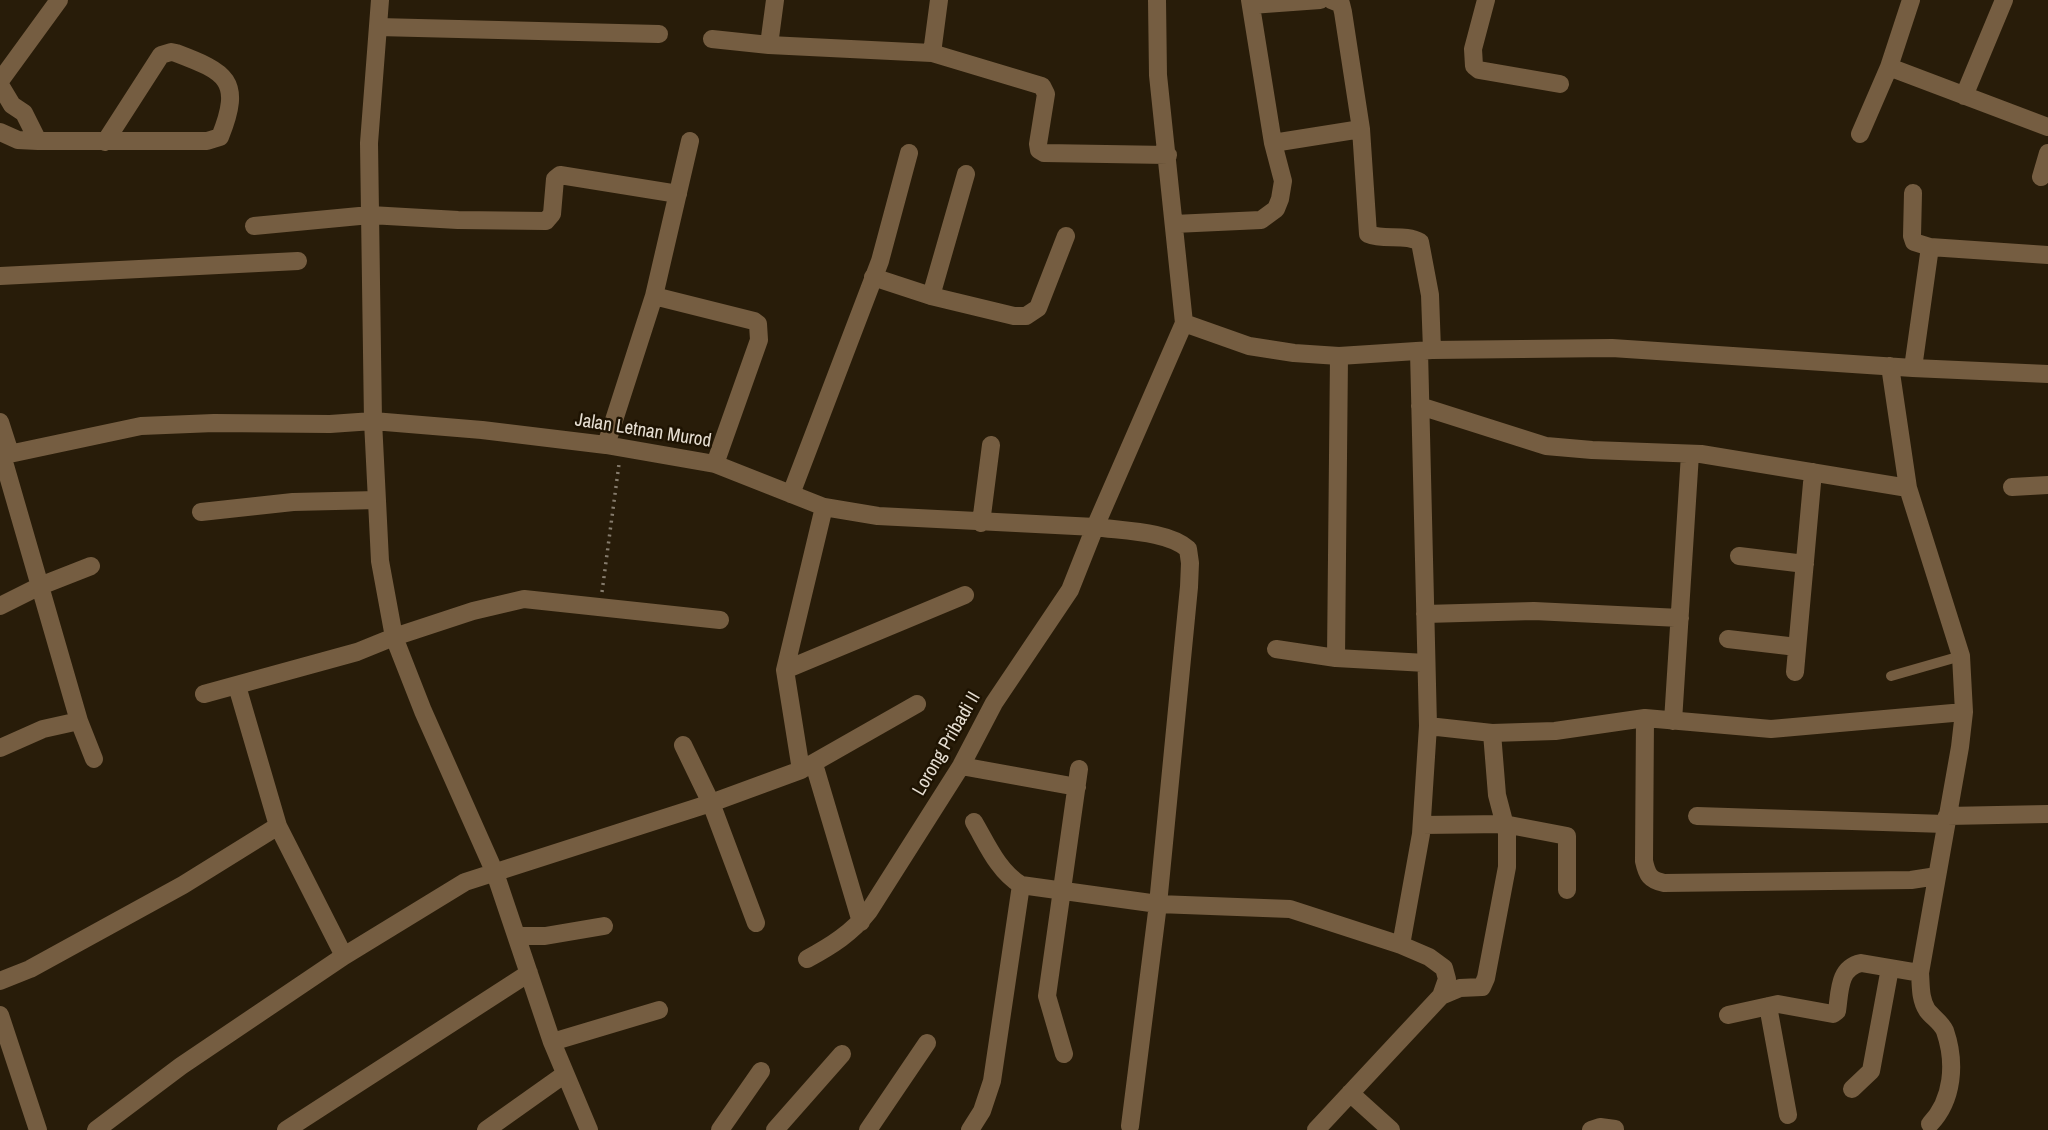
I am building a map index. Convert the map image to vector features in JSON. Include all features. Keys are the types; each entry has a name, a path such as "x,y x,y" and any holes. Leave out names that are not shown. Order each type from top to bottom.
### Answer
{"street":[{"path":"38,141 24,113 12,105 0,83 59,0"},
{"path":"380,0 369,144 373,421 380,561 394,637 423,711 495,873 552,1042 589,1130"},
{"path":"769,45 775,0"},
{"path":"932,53 939,0"},
{"path":"1095,527 1184,323 1158,75 1157,0"},
{"path":"1174,224 1261,219 1276,209 1283,181 1273,144 1251,3 1320,0"},
{"path":"1331,0 1341,5 1343,12 1361,129 1368,234 1420,242 1430,295 1420,406 1428,726 1422,825 1401,945"},
{"path":"1486,0 1473,49 1474,66 1479,71 1560,84"},
{"path":"1860,134 1889,67 1911,0"},
{"path":"1964,96 2004,0"},
{"path":"378,27 659,34"},
{"path":"712,39 769,45 932,53 1041,86 1046,94 1038,144 1039,150 1044,153 1168,155"},
{"path":"0,132 18,140 38,141 105,142 214,140 220,137 230,101 226,79 221,72 176,53 161,55 105,142"},
{"path":"1889,67 2048,127"},
{"path":"1273,144 1361,129"},
{"path":"614,446 654,296 690,141"},
{"path":"791,494 880,261 909,153"},
{"path":"2041,177 2048,153"},
{"path":"931,296 966,174"},
{"path":"254,226 370,215 546,221 552,214 555,179 560,175 678,194"},
{"path":"1913,193 1912,240 1930,247 2048,255"},
{"path":"873,277 931,296 1013,316 1033,313 1038,308 1066,236"},
{"path":"1913,368 1930,247"},
{"path":"0,276 298,261"},
{"path":"654,296 758,324 759,340 715,464"},
{"path":"1184,323 1250,346 1339,356 1425,351 1612,348 2048,374"},
{"path":"1336,658 1339,356"},
{"path":"1890,366 1908,488 1961,656 1964,712 1961,747 1920,973 1922,999 1928,1012 1945,1030 1949,1052 1949,1095 1930,1124"},
{"path":"1420,406 1546,446 1690,454 1908,488"},
{"name":"Jalan Letnan Murod","path":"4,455 141,426 373,421 482,430 614,446 715,464 824,508 878,516 1095,527 1169,537 1188,549 1189,587 1158,904"},
{"path":"0,422 4,455 40,586 79,721 94,759"},
{"path":"981,523 991,445"},
{"path":"1673,720 1690,454"},
{"path":"1795,672 1813,472"},
{"path":"2012,487 2048,485"},
{"path":"201,512 293,502 377,500"},
{"path":"824,508 785,670 808,767 861,922"},
{"name":"Lorong Pribadi II","path":"807,959 833,946 861,922 915,842 994,703 1070,590 1095,527"},
{"path":"1739,556 1805,564"},
{"path":"0,606 40,586 91,566"},
{"path":"785,670 965,595"},
{"path":"204,694 357,652 394,637 500,603 524,599 720,620"},
{"path":"1425,614 1534,611 1679,618"},
{"path":"1728,639 1797,647"},
{"path":"1276,649 1336,658 1426,663"},
{"path":"237,687 278,826 344,956"},
{"path":"96,1130 181,1066 344,956 465,882 711,803 808,767 917,704"},
{"path":"1428,726 1492,733 1555,731 1645,718 1771,729 1964,712"},
{"path":"1645,718 1644,861 1647,875 1653,881 1912,880 1937,876"},
{"path":"0,748 43,729 79,721"},
{"path":"1441,996 1460,988 1482,987 1486,978 1507,867 1492,733"},
{"path":"683,745 711,803 756,923"},
{"path":"961,765 1078,778 1047,996 1064,1054"},
{"path":"1698,816 1946,820 2048,814"},
{"path":"974,822 999,865 1021,885 1158,904 1290,909 1401,945 1429,957 1444,968 1447,979 1441,996 1315,1130"},
{"path":"1422,825 1504,824 1567,835 1567,890"},
{"path":"0,981 30,969 183,885 278,826"},
{"path":"970,1130 982,1111 992,1081 1021,885"},
{"path":"1130,1126 1158,904"},
{"path":"518,936 545,936 604,926"},
{"path":"1728,1015 1778,1004 1833,1014 1836,1011 1843,976 1852,965 1861,963 1920,973"},
{"path":"1852,1089 1871,1071 1890,968"},
{"path":"286,1130 529,973"},
{"path":"1768,1006 1788,1115"},
{"path":"552,1042 659,1010"},
{"path":"0,1015 4,1039 38,1130"},
{"path":"868,1130 927,1043"},
{"path":"775,1130 842,1054"},
{"path":"720,1130 761,1072"},
{"path":"486,1130 565,1074"},
{"path":"1350,1093 1391,1130"},
{"path":"1591,1130 1600,1127 1615,1129"}],"lane":[{"path":"1891,676 1961,656"}],"path":[{"path":"600,608 614,446"}]}
